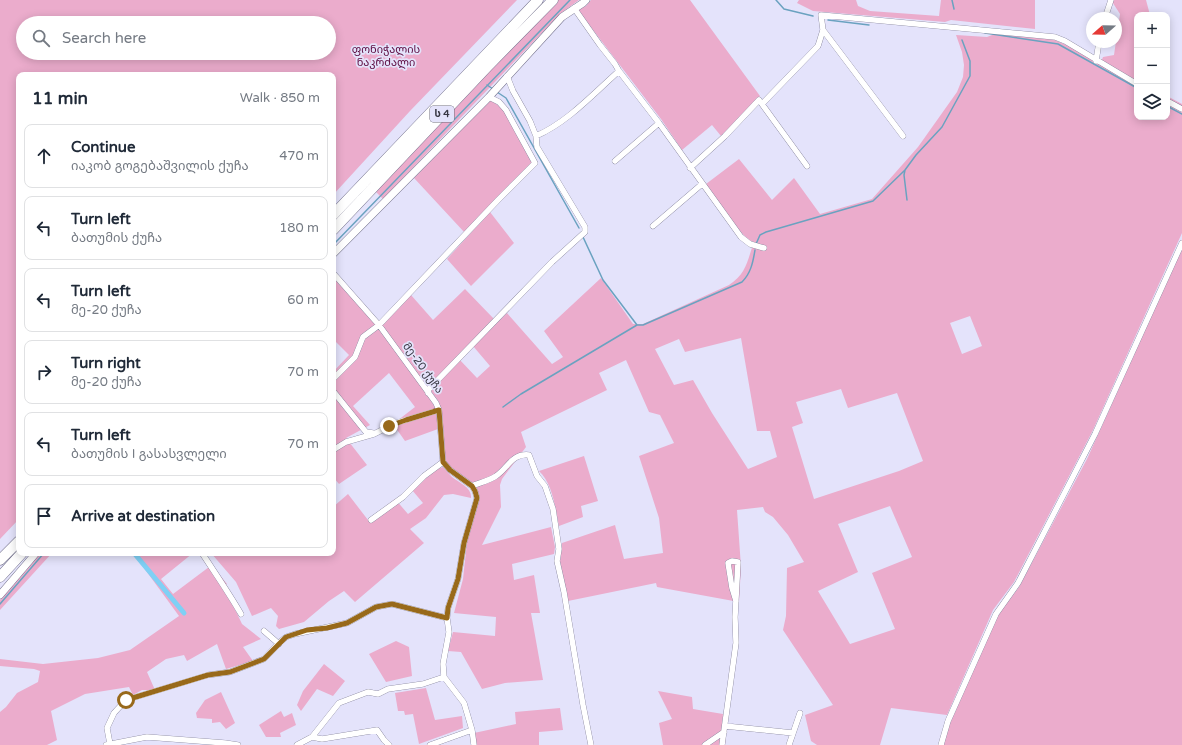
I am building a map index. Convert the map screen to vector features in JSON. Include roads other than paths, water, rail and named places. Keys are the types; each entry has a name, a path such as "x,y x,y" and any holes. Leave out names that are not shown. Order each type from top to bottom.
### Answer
{"highway":[{"name":"ს 4","path":"336,213 538,0"},
{"name":"ს 4","path":"336,227 483,71 553,0"},
{"path":"1,559 16,543"},
{"path":"0,578 19,556"}],"street":[{"path":"336,251 491,95 498,85 562,17 586,0"},
{"path":"1107,12 1110,0"},
{"path":"574,8 615,64 619,72 659,123 741,237 750,244 764,248"},
{"path":"762,104 818,46 823,30 821,15 1050,36 1065,41 1096,61 1134,82"},
{"path":"823,30 903,136"},
{"path":"1096,61 1098,48"},
{"path":"536,136 550,130 619,72"},
{"path":"428,393 429,389 434,383 552,262 585,232 585,227 537,146 536,136 530,120 513,91 507,76"},
{"path":"336,376 355,357 364,337 379,325 535,163 506,110 491,95"},
{"path":"690,168 725,136 759,100 807,166"},
{"path":"1170,103 1182,109"},
{"path":"615,162 659,123"},
{"path":"653,226 702,184"},
{"path":"941,745 948,721 996,614 1018,583 1095,434 1182,243"},
{"name":"მე-20 ქუჩა","path":"336,276 379,325 439,410 443,462"},
{"path":"336,395 366,432 374,434"},
{"path":"336,448 346,442 374,434 406,420 439,410"},
{"path":"472,486 496,476 515,457 524,454 529,454 537,476 545,486 553,509 559,549 557,561 564,592 591,745"},
{"path":"371,520 403,497 424,476 443,462 450,470 472,486 475,491 477,498 464,543 458,579 448,608 447,618 449,632 443,664 444,677 464,703 472,730 474,745"},
{"path":"0,595 33,556"},
{"path":"204,556 220,581 227,588 241,614"},
{"path":"722,745 736,643 738,562 732,561 728,564 736,601"},
{"path":"236,745 186,743 147,737 108,744 108,728 114,713 126,700 208,675 230,672 264,659 286,637 347,623 376,607 392,604 447,618"},
{"path":"264,631 278,644"},
{"path":"297,745 312,737 339,703 368,692 378,694 388,689 423,684 444,677"},
{"path":"789,745 800,713"},
{"path":"705,745 724,729 793,733"},
{"path":"312,737 322,739 377,730 389,745"},
{"path":"430,745 472,730"}],"waterway":[{"path":"336,242 570,0"},
{"path":"776,0 784,9 813,16"},
{"path":"952,0 954,9"},
{"path":"828,20 869,25"},
{"path":"985,33 1058,44 1134,86"},
{"path":"907,200 904,175 905,170 916,155 942,127 970,76 970,61 962,40"},
{"path":"487,85 493,89"},
{"path":"497,92 506,98 579,228"},
{"path":"1170,108 1182,114"},
{"path":"756,244 760,235 766,232 873,201 905,170"},
{"path":"503,407 521,394 637,325 603,280 583,237"},
{"path":"637,325 643,325 742,282 750,271 755,250"},
{"path":"0,604 41,556"},
{"path":"136,556 184,613"}],"park label":[{"name":"ფონიჭალის ნაკრძალი","path":"386,55"}]}
